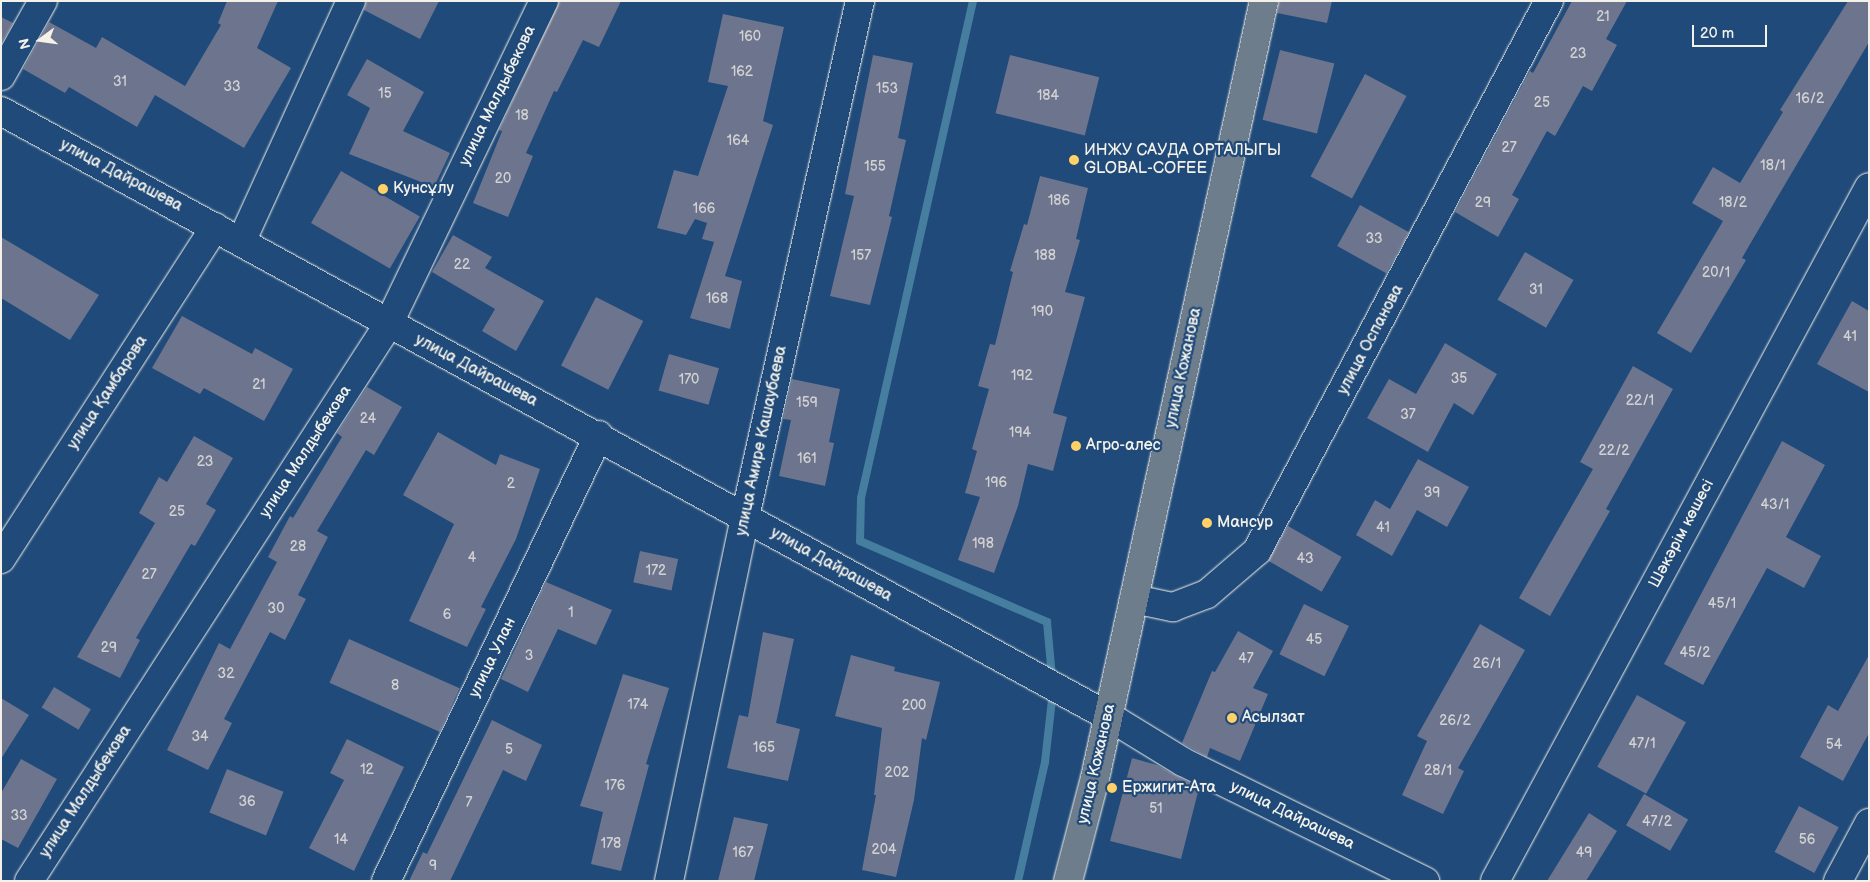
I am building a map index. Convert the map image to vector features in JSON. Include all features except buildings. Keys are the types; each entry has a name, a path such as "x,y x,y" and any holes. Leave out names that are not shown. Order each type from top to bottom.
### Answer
{"main road":[{"name":"улица Кожанова","path":"1068,881 1108,716 1264,1"}],"street":[{"path":"1,76 43,1"},
{"path":"242,240 351,1"},
{"name":"улица Малдыбекова","path":"29,881 388,325 544,1"},
{"name":"улица Амире Кашаубаева","path":"669,881 745,517 860,1"},
{"name":"улица Оспанова","path":"1134,599 1173,607 1182,604 1207,594 1256,551 1549,1"},
{"name":"улица Дайрашева","path":"1,111 242,240 388,325 599,435 1108,716 1183,762 1425,881"},
{"name":"Шәкәрім көшесі","path":"1495,881 1869,187"},
{"name":"улица Қамбарова","path":"1,558 215,227"},
{"name":"улица Улан","path":"386,881 599,435"},
{"path":"1838,881 1869,823"}],"waterway":[{"path":"973,1 861,498 860,541 1047,622 1052,677"},
{"path":"1018,881 1045,762 1053,691"}],"place":[{"name":"ИНЖУ САУДА ОРТАЛЫГЫ GLOBAL-COFEE","path":"1074,160"},
{"name":"Кунсұлу","path":"383,189"},
{"name":"Агро-алес","path":"1076,446"},
{"name":"Мансур","path":"1207,523"},
{"name":"Асылзат","path":"1232,718"},
{"name":"Ержигит-Ата","path":"1112,788"}]}
